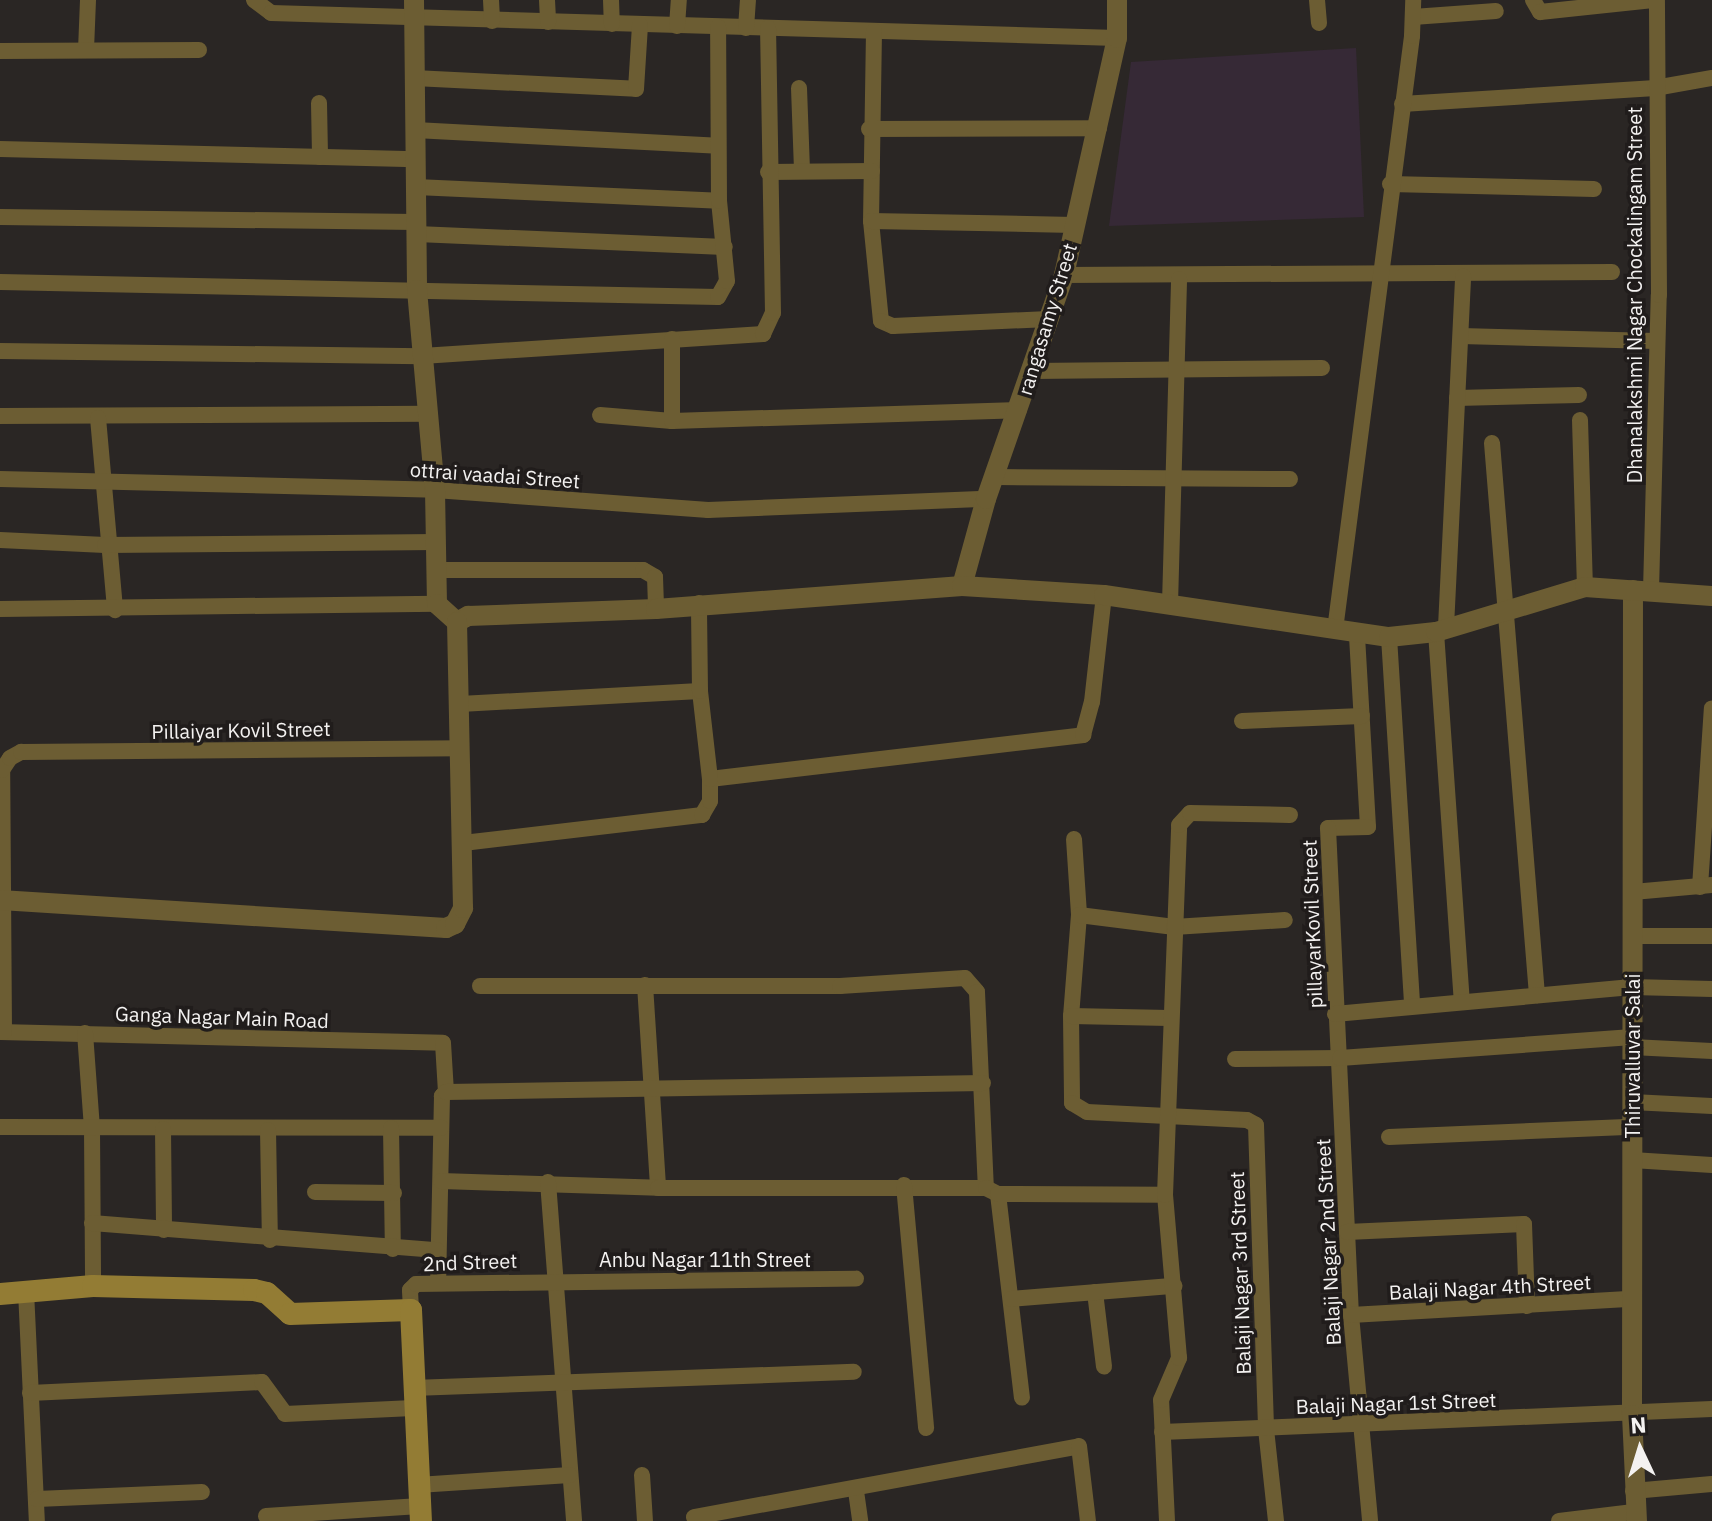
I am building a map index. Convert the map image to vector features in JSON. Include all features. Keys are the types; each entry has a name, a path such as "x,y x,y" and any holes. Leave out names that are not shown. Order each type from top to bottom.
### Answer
{"main road":[{"path":"0,1294 93,1286 262,1291 282,1310 304,1316 411,1310 420,1504"}],"street":[{"path":"86,50 88,0"},
{"path":"254,0 271,13 414,9 492,21 1117,38"},
{"path":"491,0 492,21"},
{"path":"547,0 548,22"},
{"path":"611,0 612,24"},
{"path":"677,26 679,0"},
{"path":"746,28 748,0"},
{"name":"rangasamy Street","path":"962,586 986,499 997,477 1064,275 1117,38 1117,0"},
{"path":"1317,0 1319,23"},
{"path":"1533,0 1540,12 1656,0"},
{"name":"Dhanalakshmi Nagar Chockalingam Street","path":"1642,590 1656,341 1656,0"},
{"path":"1335,630 1413,8 1496,11"},
{"path":"414,9 417,290 435,490 437,604"},
{"path":"414,78 636,89 640,25"},
{"path":"0,282 718,297 727,281 719,201 718,27"},
{"path":"0,351 422,356 672,339 745,338 771,326 768,28"},
{"path":"874,31 869,129 877,313 893,326 1049,319"},
{"path":"0,51 199,50"},
{"path":"1402,104 1655,88 1712,78"},
{"path":"799,88 802,171"},
{"path":"319,103 320,157"},
{"path":"869,129 1099,128"},
{"path":"415,130 718,146"},
{"path":"0,149 416,159"},
{"path":"768,172 872,171"},
{"path":"1390,184 1594,189"},
{"path":"416,187 719,201"},
{"path":"0,217 416,228 725,247"},
{"path":"871,221 1036,220 1074,225"},
{"path":"1064,275 1179,279 1612,272"},
{"path":"1462,1000 1441,629 1463,276"},
{"path":"1170,604 1179,279"},
{"path":"1461,336 1656,341"},
{"path":"672,339 672,421"},
{"path":"1033,371 1322,368"},
{"path":"1457,398 1579,395"},
{"path":"600,415 672,421 1019,410"},
{"path":"0,416 98,418 427,414"},
{"path":"98,418 105,545 115,610"},
{"path":"1580,420 1585,587"},
{"path":"1492,443 1537,995"},
{"path":"997,477 1290,479"},
{"name":"ottrai vaadai Street","path":"0,479 435,490 708,510 986,499"},
{"path":"0,540 105,545 436,542"},
{"path":"438,570 643,570 655,577 656,609"},
{"path":"457,622 468,616 656,609 699,603 962,586 1104,595 1335,630 1357,636 1389,637 1441,629 1585,587 1712,596"},
{"name":"Thiruvalluvar Salai","path":"1635,1516 1632,1415 1632,936 1642,590"},
{"path":"710,779 1083,735 1092,702 1104,595"},
{"path":"463,843 702,815 710,801 710,779 700,691 699,603"},
{"path":"0,609 437,604 457,622 463,843 463,908 455,924 446,928 0,900 2,1032"},
{"name":"pillayarKovil Street","path":"1340,1058 1335,1014 1328,828 1368,827 1357,636"},
{"path":"1389,637 1412,1006"},
{"path":"460,704 700,691"},
{"path":"1633,892 1706,886 1712,708"},
{"path":"1242,721 1362,716"},
{"name":"Pillaiyar Kovil Street","path":"0,900 2,770 6,760 21,752 461,748"},
{"path":"1167,1521 1161,1400 1179,1358 1165,1195 1169,1018 1178,836 1184,815 1290,815"},
{"path":"1074,839 1079,915 1071,1016 1071,1091 1078,1109 1168,1117"},
{"path":"1079,915 1174,927 1285,920"},
{"path":"1632,936 1712,936"},
{"path":"480,986 840,986 965,978 977,992 992,1191 1011,1299 1022,1398"},
{"path":"645,985 658,1188"},
{"path":"1335,1014 1462,1000 1632,987 1712,989"},
{"path":"1071,1016 1169,1018"},
{"name":"Ganga Nagar Main Road","path":"2,1032 443,1043 446,1092"},
{"path":"85,1033 92,1129 93,1286"},
{"path":"1235,1059 1340,1058 1632,1042 1712,1051"},
{"name":"Balaji Nagar 2nd Street","path":"1340,1058 1351,1315 1370,1521"},
{"path":"438,1283 441,1128 446,1092 652,1085 983,1083"},
{"path":"1632,1102 1712,1106"},
{"name":"Balaji Nagar 3rd Street","path":"1168,1117 1247,1120 1256,1131 1266,1429 1276,1521"},
{"path":"0,1127 441,1128"},
{"path":"1389,1137 1632,1127"},
{"path":"391,1128 393,1249"},
{"path":"163,1129 164,1230"},
{"path":"268,1130 270,1240"},
{"path":"1632,1160 1712,1165"},
{"path":"441,1181 548,1182 658,1188 904,1185 992,1191 1165,1195"},
{"path":"548,1182 574,1521"},
{"path":"904,1185 926,1428"},
{"path":"315,1192 394,1193"},
{"path":"92,1223 270,1240 437,1250"},
{"path":"1347,1232 1524,1224 1527,1306"},
{"name":"Anbu Nagar 11th Street","path":"555,1279 856,1279"},
{"name":"2nd Street","path":"411,1310 413,1285 555,1279"},
{"path":"1011,1299 1174,1286"},
{"path":"26,1291 37,1521"},
{"path":"1095,1292 1104,1366"},
{"name":"Balaji Nagar 4th Street","path":"1351,1315 1632,1299"},
{"path":"30,1393 262,1382 285,1414 562,1383 854,1372"},
{"name":"Balaji Nagar 1st Street","path":"1162,1432 1632,1415 1712,1409"},
{"path":"694,1517 856,1491 1079,1446 1088,1521"},
{"path":"266,1516 420,1504 570,1475"},
{"path":"642,1475 645,1521"},
{"path":"1633,1491 1712,1484"},
{"path":"856,1491 860,1521"},
{"path":"37,1499 202,1492"},
{"path":"1559,1521 1635,1516"}],"shaded area":[{"path":"1356,48 1364,217 1109,226 1131,62"}]}
